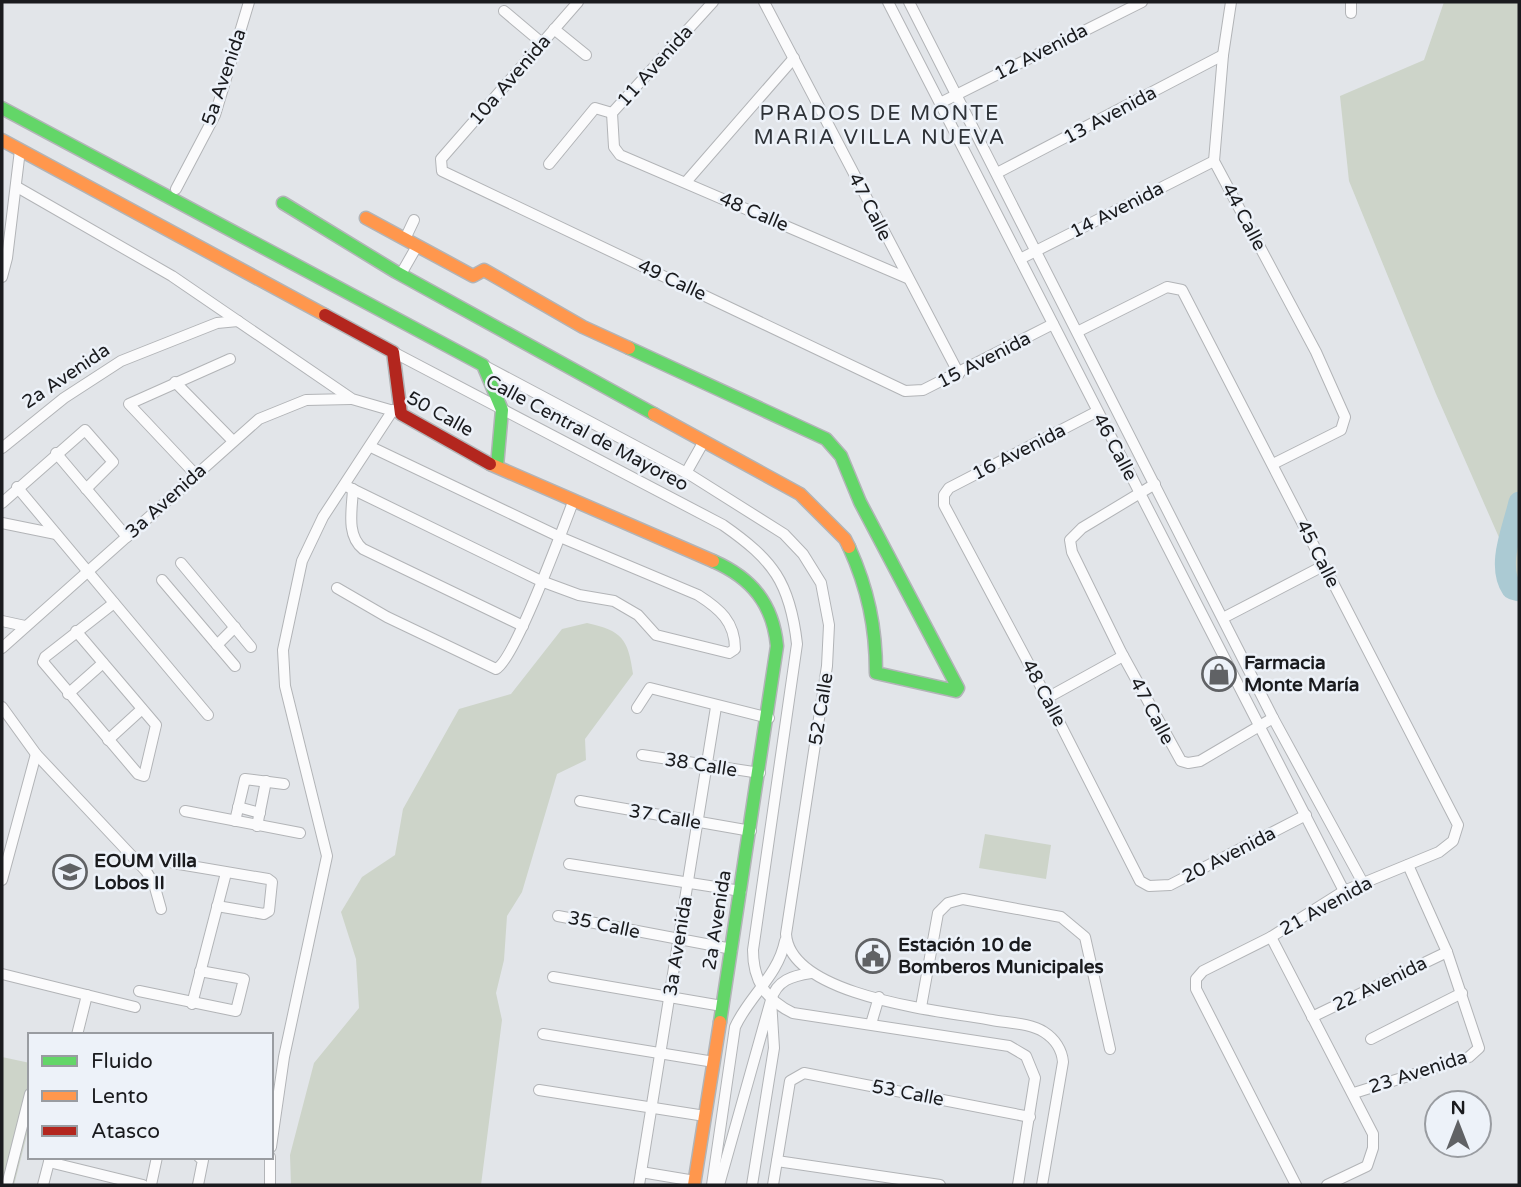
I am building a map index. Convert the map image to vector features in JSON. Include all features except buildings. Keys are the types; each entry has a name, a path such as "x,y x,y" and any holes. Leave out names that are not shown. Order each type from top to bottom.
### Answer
{"main road":[{"name":"Calle Central de Mayoreo","path":"2,108 484,365"},
{"name":"Calle Central de Mayoreo","path":"2,141 393,352"},
{"path":"283,203 401,274 800,494 845,539 864,580 876,633 876,673 956,691 958,688 860,502 841,456 826,439 583,327 484,270 473,276 366,218"},
{"path":"393,352 397,412"},
{"path":"484,365 502,410 497,466"},
{"name":"50 Calle","path":"397,412 434,435 573,502 729,568 761,594 771,612 776,629 776,662"},
{"name":"2a Avenida","path":"694,1183 776,662"}],"street":[{"name":"5a Avenida","path":"176,188 215,115 249,2"},
{"name":"10a Avenida","path":"442,159 578,2"},
{"name":"11 Avenida","path":"612,136 612,113 713,2"},
{"name":"47 Calle","path":"764,2 959,374"},
{"name":"46 Calle","path":"888,2 1344,891"},
{"name":"46 Calle","path":"909,2 1079,331 1273,718 1363,883"},
{"name":"12 Avenida","path":"940,103 1142,2"},
{"name":"44 Calle","path":"1231,2 1223,55 1214,161 1316,352 1345,417 1341,430 1273,464"},
{"path":"504,11 542,43"},
{"path":"555,29 586,55"},
{"name":"13 Avenida","path":"997,173 1223,55"},
{"path":"686,182 794,58"},
{"path":"549,164 595,108 612,113"},
{"name":"48 Calle","path":"612,136 614,147 620,155 907,278"},
{"path":"2,278 17,187 20,150"},
{"name":"49 Calle","path":"442,159 442,171 905,391 914,392"},
{"name":"14 Avenida","path":"1020,259 1214,161"},
{"name":"50 Calle","path":"17,187 172,276 352,398 397,412"},
{"path":"405,239 414,220"},
{"path":"401,274 417,246"},
{"name":"45 Calle","path":"1079,331 1167,287 1175,286 1182,290 1458,825"},
{"name":"2a Avenida","path":"2,448 64,398 121,361 217,323 238,321"},
{"name":"15 Avenida","path":"914,392 959,374 1053,324"},
{"name":"Calle Central de Mayoreo","path":"393,352 723,526 758,550 782,581 794,615 797,644 753,950 753,964 760,985"},
{"path":"196,475 130,404 230,359"},
{"name":"52 Calle","path":"484,365 686,473 784,534 803,554 821,583 827,606 827,666 786,934 775,968 741,1013 735,1027 712,1185"},
{"path":"175,383 233,441"},
{"name":"3a Avenida","path":"2,648 259,419 291,404 320,398 352,398"},
{"path":"273,1133 284,1057 327,856 285,686 283,650 302,561 323,517 349,488 371,447 397,412"},
{"name":"16 Avenida","path":"944,495 949,488 1096,412"},
{"path":"2,503 85,430 111,459 112,465 86,489"},
{"path":"686,473 704,441"},
{"path":"349,488 541,581 579,595 614,601 638,615 656,635 729,653 735,649 732,625 718,607 676,585 560,537 371,447"},
{"path":"56,453 127,537"},
{"path":"1141,493 1155,484"},
{"path":"17,488 208,715"},
{"path":"349,488 352,533 355,542 363,549 523,626"},
{"name":"47 Calle","path":"1141,493 1082,528 1070,540 1072,552 1122,656 1175,755 1188,763 1200,761 1261,726"},
{"name":"48 Calle","path":"944,495 944,505 1047,698 1140,881 1149,886"},
{"path":"337,588 387,617 496,669 506,662 523,626 573,502"},
{"path":"2,523 56,534"},
{"path":"181,563 251,646"},
{"path":"1223,618 1323,566"},
{"path":"162,580 235,666"},
{"path":"76,631 156,725 144,776 108,740 43,662 45,657 76,631 114,603"},
{"path":"2,621 25,626"},
{"path":"217,645 235,627"},
{"path":"1047,698 1122,656"},
{"path":"68,694 103,663"},
{"path":"637,708 649,688 716,707 769,718"},
{"path":"2,707 36,754 146,871 154,884 161,909"},
{"name":"3a Avenida","path":"639,1185 716,707"},
{"path":"108,740 142,709"},
{"path":"1261,726 1273,718"},
{"path":"2,880 36,754"},
{"name":"38 Calle","path":"642,755 760,774"},
{"path":"235,821 245,779 284,784"},
{"path":"257,826 266,780"},
{"name":"37 Calle","path":"580,801 698,824 751,831"},
{"path":"238,807 260,813"},
{"path":"185,811 300,833"},
{"name":"20 Avenida","path":"1149,886 1170,885 1306,815"},
{"name":"21 Avenida","path":"1296,1185 1196,989 1196,979 1203,971 1270,937 1344,891 1439,852 1452,841 1458,825"},
{"path":"173,863 268,879 272,883 269,911 258,914 217,906"},
{"path":"569,864 741,891"},
{"path":"1371,1039 1462,993 1408,864"},
{"path":"192,1004 226,873"},
{"path":"921,1007 939,914 948,903 963,899 1061,917 1085,937 1110,1049"},
{"name":"35 Calle","path":"558,916 678,941 732,948"},
{"path":"786,934 787,946 793,956 811,973 843,988 1046,1033 1063,1053 1063,1062 1042,1185"},
{"path":"1270,937 1354,1093 1373,1134 1373,1148 1367,1166 1327,1185"},
{"name":"22 Avenida","path":"1312,1017 1447,952"},
{"path":"139,990 192,1004 236,1011 244,984 240,976 200,971"},
{"path":"719,1185 774,990 781,982 811,973"},
{"path":"2,974 135,1007"},
{"path":"553,977 722,1006"},
{"path":"760,985 771,1000 793,1013 1009,1045 1026,1056 1035,1078 1018,1185"},
{"name":"23 Avenida","path":"1354,1093 1469,1057 1479,1048 1462,993"},
{"path":"78,1033 87,995"},
{"path":"871,1024 879,997"},
{"path":"752,1185 774,1048 771,1000"},
{"path":"543,1034 714,1062"},
{"name":"53 Calle","path":"777,1161 790,1081 804,1073 1030,1117"},
{"path":"539,1090 705,1116"},
{"path":"7,1185 28,1102"},
{"path":"151,1185 157,1159"},
{"path":"198,1185 202,1159"},
{"path":"270,1159 270,1185"},
{"path":"43,1185 50,1160 143,1185"},
{"path":"773,1185 777,1161 940,1185"},
{"path":"641,1172 694,1183"}],"shaded area":[{"path":"1444,2 1519,2 1519,583 1436,394 1349,181 1340,96 1424,60"},
{"path":"587,623 608,629 621,638 629,652 633,674 585,739 586,760 557,774 522,892 507,916 504,960 496,993 502,1020 481,1185 291,1185 290,1155 314,1063 359,1008 356,959 341,912 362,877 395,855 403,809 459,709 511,694 562,629"},
{"path":"985,834 1051,845 1046,879 979,868"},
{"path":"2,1057 28,1063 28,1131 14,1185 2,1185"}],"waterway":[{"path":"1519,502 1506,558 1507,579 1512,589 1519,591"}],"traffic: fast":[{"path":"2,108 483,365 502,410 497,466"},
{"path":"283,203 396,272 654,414"},
{"path":"629,348 826,439 841,456 860,502 958,688 956,691 876,673 870,608 849,547"},
{"path":"713,561 739,576 758,594 771,617 777,646 720,1022"}],"traffic: slow":[{"path":"2,140 325,315"},
{"path":"366,218 473,276 484,270 583,327 629,348"},
{"path":"654,414 800,494 845,539 849,547"},
{"path":"490,464 713,561"},
{"path":"694,1185 720,1022"}],"traffic: jam":[{"path":"325,315 393,352 401,414 490,464"}],"place":[{"name":"Farmacia Monte María","path":"1219,674"},
{"name":"EOUM Villa Lobos II","path":"70,872"},
{"name":"Estación 10 de Bomberos Municipales","path":"873,956"}],"district":[{"name":"PRADOS DE MONTE MARIA VILLA NUEVA","path":"880,125"}]}
